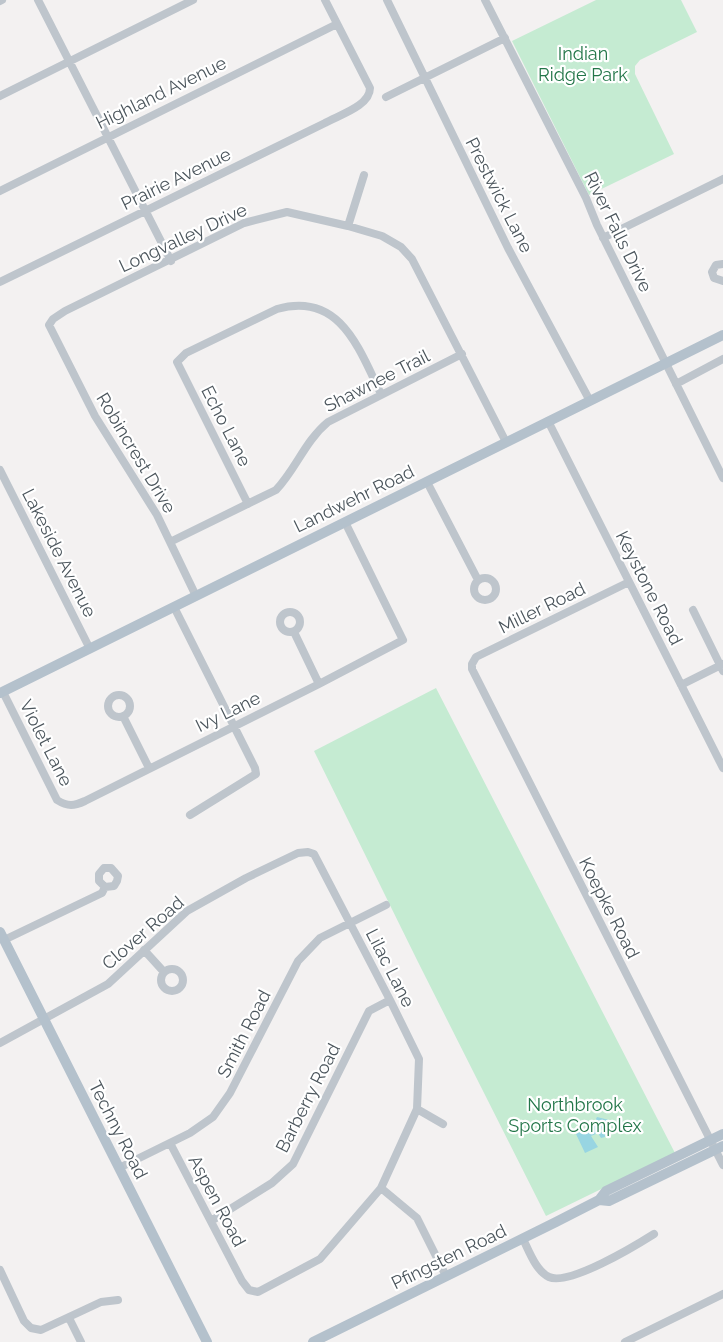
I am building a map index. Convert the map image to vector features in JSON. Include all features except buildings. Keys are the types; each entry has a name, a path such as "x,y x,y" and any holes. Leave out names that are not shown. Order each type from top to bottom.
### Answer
{"main road":[{"name":"Landwehr Road","path":"2,693 723,335"},
{"name":"Techny Road","path":"2,936 207,1342"},
{"name":"Pfingsten Road","path":"313,1342 599,1200 606,1191 666,1169 716,1146 723,1134"}],"street":[{"path":"38,0 171,261"},
{"path":"0,96 193,0"},
{"path":"325,0 337,24"},
{"name":"Prestwick Lane","path":"387,0 507,248 590,401"},
{"name":"River Falls Drive","path":"485,0 586,198 603,238 723,478"},
{"name":"Prairie Avenue","path":"0,282 364,102 370,94 370,87 337,24"},
{"name":"Highland Avenue","path":"0,191 337,24"},
{"path":"386,97 504,38"},
{"path":"348,226 364,175"},
{"path":"603,238 723,179"},
{"name":"Longvalley Drive","path":"49,325 53,318 65,311 244,224 270,215 287,212 348,226 382,236 406,252 418,267 506,442"},
{"path":"723,264 716,265 712,272 714,278 723,281"},
{"name":"Echo Lane","path":"248,504 177,362 186,353 277,309 288,306 312,308 336,318 351,334 381,394"},
{"name":"Robincrest Drive","path":"49,325 95,416 157,515 196,596"},
{"name":"Shawnee Trail","path":"170,542 276,490 289,477 318,430 328,422 462,354"},
{"path":"676,384 723,359"},
{"name":"Keystone Road","path":"548,421 723,768"},
{"name":"Lakeside Avenue","path":"0,470 90,649"},
{"path":"427,482 478,580"},
{"name":"Ivy Lane","path":"66,805 74,806 85,801 319,684 403,639 345,522"},
{"name":"Miller Road","path":"472,664 476,657 629,582"},
{"path":"174,607 256,774 190,815"},
{"path":"681,685 722,667 693,610"},
{"path":"294,632 319,684"},
{"name":"Koepke Road","path":"472,664 473,673 508,744 716,1146 723,1165"},
{"name":"Violet Lane","path":"2,693 57,800 66,805"},
{"path":"123,716 148,768"},
{"name":"Lilac Lane","path":"308,852 314,854 320,863 419,1059 417,1108"},
{"name":"Clover Road","path":"0,1043 108,984 187,911 246,878 298,853 308,852"},
{"path":"2,936 102,892 105,887"},
{"name":"Smith Road","path":"119,1168 190,1133 213,1117 231,1093 298,961 320,938 386,904"},
{"path":"144,950 164,972"},
{"name":"Barberry Road","path":"211,1221 272,1183 292,1164 369,1011 390,1000"},
{"path":"443,1124 417,1108 381,1188 417,1218 446,1276"},
{"name":"Aspen Road","path":"170,1143 246,1287 258,1292 320,1259 381,1188"},
{"path":"523,1239 535,1262 547,1277 561,1279 575,1276 636,1246 654,1234"},
{"path":"0,1270 24,1321 31,1328 41,1330 101,1302 118,1300"},
{"path":"625,1342 723,1294"},
{"path":"69,1318 81,1342"}],"green space":[{"name":"Indian Ridge Park","path":"596,0 681,0 697,32 640,60 635,66 635,74 674,154 589,195 512,41"},
{"name":"Northbrook Sports Complex","path":"436,688 675,1153 546,1216 314,751"}],"water":[{"path":"597,1117 609,1120 600,1131 605,1134 605,1137 601,1138 598,1133 591,1136 598,1147 585,1153 576,1134 593,1125"}]}
